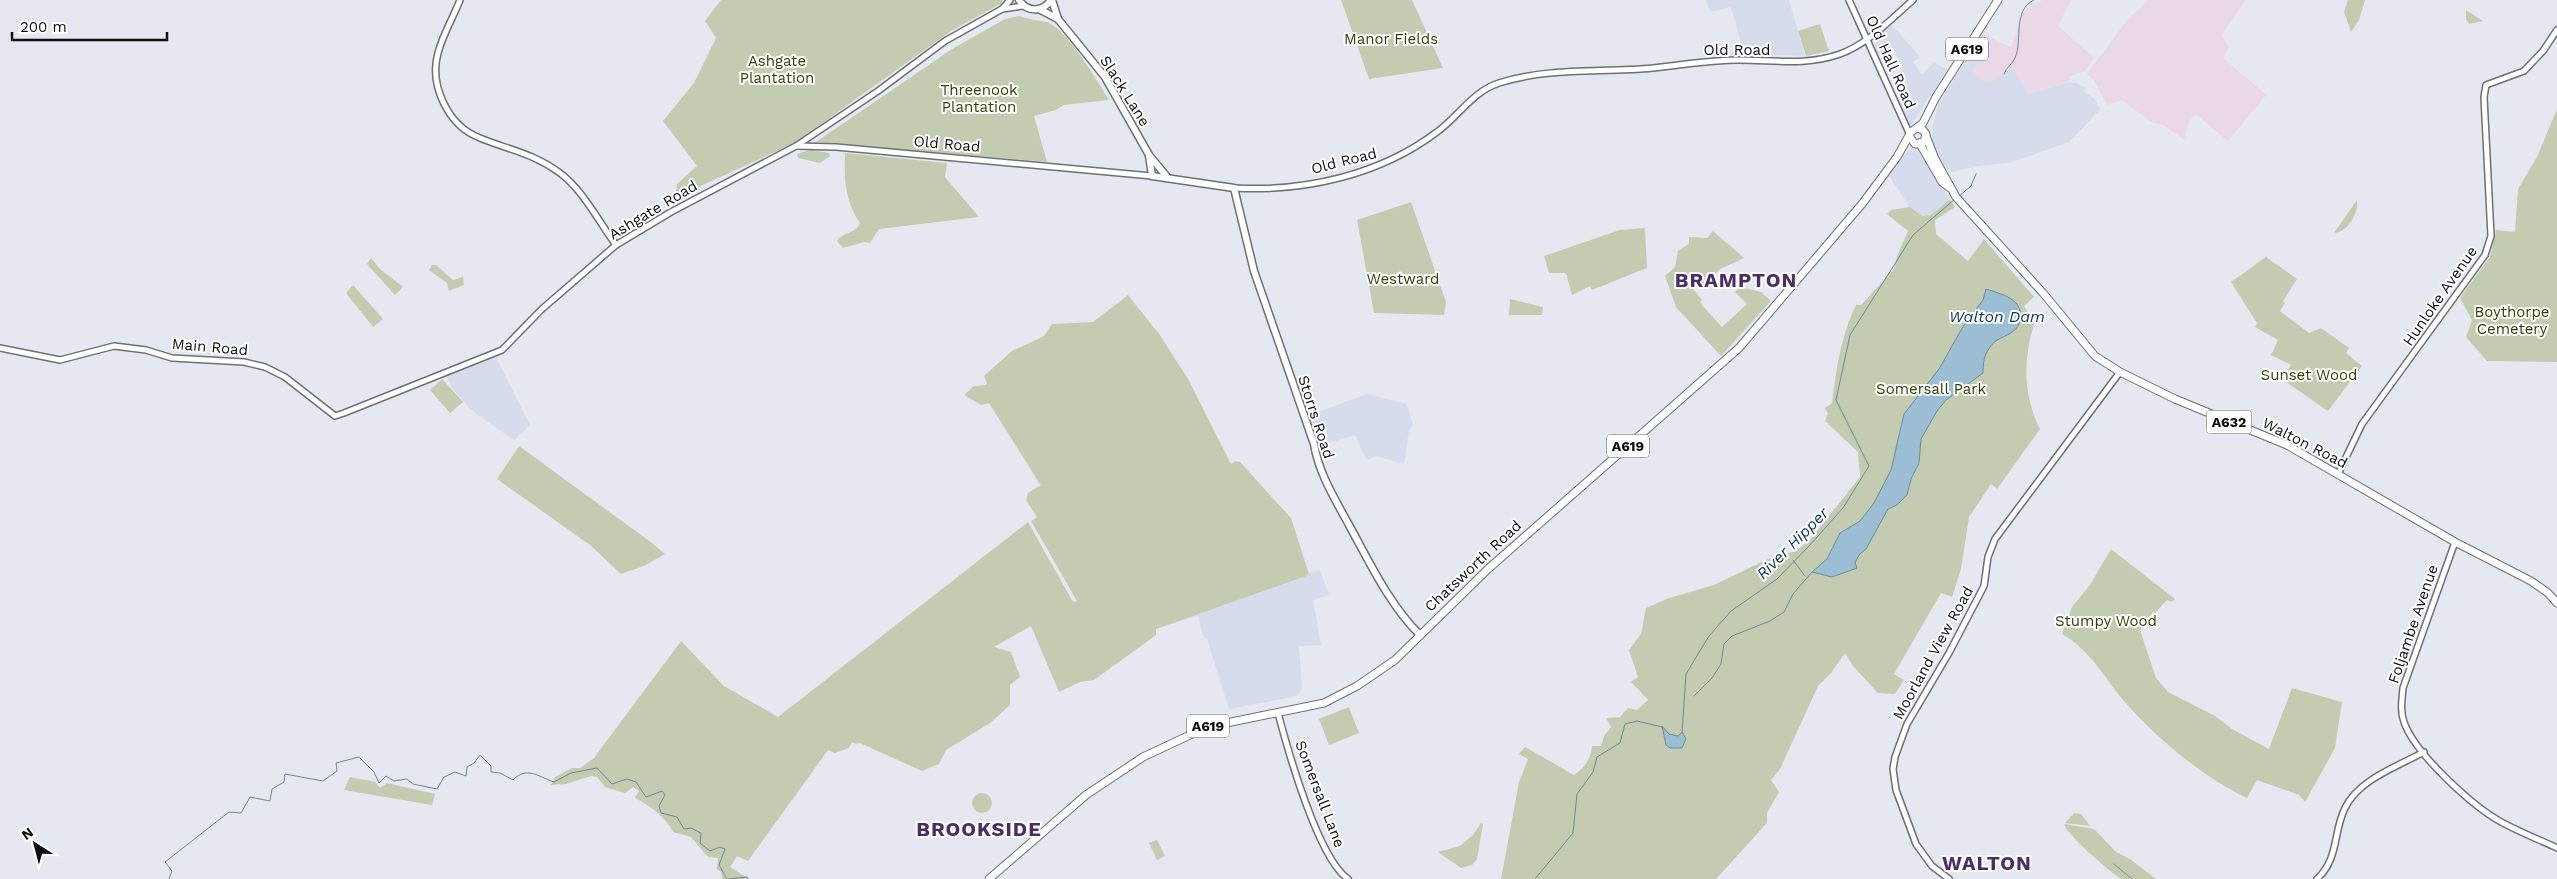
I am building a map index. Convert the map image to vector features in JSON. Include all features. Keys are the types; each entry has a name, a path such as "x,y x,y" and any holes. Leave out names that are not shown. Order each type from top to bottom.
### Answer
{"main road":[{"path":"1039,9 1052,0"},
{"name":"Slack Lane","path":"1052,0 1058,19 1105,77 1149,155 1168,178"},
{"name":"A619","path":"1928,115 1936,97 1998,0"},
{"name":"Slack Lane","path":"1021,3 1031,9 1039,9 1058,19"},
{"path":"1928,115 1924,142 1917,144 1910,136 1928,115"},
{"path":"1917,128 1923,130 1926,135"},
{"name":"Walton Road","path":"1926,135 1956,197 2043,293 2086,347 2120,372 2175,399 2287,445 2455,542 2531,581 2548,593 2557,603"},
{"name":"Chatsworth Road","path":"989,879 1086,795 1143,758 1207,727 1324,703 1354,688 1396,660 1500,558 1740,348 1862,204 1910,136"},
{"name":"Walton Road","path":"1917,144 1942,182 1950,188"},
{"name":"Chatsworth Road","path":"1897,157 1917,144"},
{"name":"Slack Lane","path":"1149,155 1152,176"},
{"name":"Old Road","path":"1152,176 1234,188"},
{"name":"Storrs Road","path":"1234,188 1240,220 1254,271 1314,444 1319,466 1380,579 1400,612 1420,635"}],"street":[{"path":"460,0 437,54 436,78 442,101 453,118 471,134 534,156 562,174 580,194 616,245"},
{"name":"Ashgate Road","path":"1002,9 1010,0"},
{"name":"Old Hall Road","path":"1849,0 1910,136"},
{"name":"Old Road","path":"1234,188 1297,185 1372,170 1397,159 1438,132 1469,102 1497,83 1537,74 1654,68 1680,63 1741,60 1799,63 1840,54 1867,38 1913,0"},
{"name":"Ashgate Road","path":"319,404 335,416 498,352 517,338 542,309 616,245 679,207 796,146 878,91 944,41 1002,9 1021,3"},
{"name":"Hunloke Avenue","path":"2338,474 2362,424 2452,302 2488,249 2491,236 2484,97 2486,85 2524,71 2538,57 2557,30"},
{"name":"Old Road","path":"796,146 836,147 1152,176"},
{"name":"Main Road","path":"0,348 60,360 114,346 146,350 172,358 244,362 265,367 285,377 319,404"},
{"name":"Moorland View Road","path":"1949,879 1942,877 1922,852 1907,821 1892,775 1898,748 1908,724 1949,653 1984,586 1988,558 1996,539 2120,372"},
{"name":"Foljambe Avenue","path":"2455,542 2403,688 2401,702 2404,724 2424,752 2458,790 2478,807 2505,824 2557,848"},
{"name":"Somersall Lane","path":"1278,713 1315,825 1331,859 1348,879"},
{"path":"2317,879 2331,860 2341,818 2352,797 2366,785 2424,752"}],"shaded area":[{"path":"1706,0 1789,0 1805,56 1744,54 1731,7 1710,12"},
{"path":"2042,0 2071,0 2058,26 2094,58 2085,71 2069,76 2068,82 2029,94 2013,68 1989,83 1971,73 1977,64 1967,58 1983,34 2011,47 2022,12"},
{"path":"2148,0 2246,0 2221,35 2229,47 2223,58 2266,95 2228,141 2196,114 2189,121 2184,140 2165,126 2150,121 2122,100 2107,105 2094,80 2087,74 2128,19"},
{"path":"1892,25 1920,57 1913,62 1922,75 1934,62 1947,70 1911,125 1905,122 1898,99 1910,92 1899,71 1903,69 1893,48 1877,54 1874,48 1877,37"},
{"path":"1967,58 1977,64 1972,73 1989,83 2013,68 2029,94 2068,82 2076,83 2086,88 2084,92 2095,99 2100,110 2069,142 2009,163 1978,166 1953,172 1945,167 1939,159 1932,140 1932,129 1938,105"},
{"path":"1914,150 1919,153 1950,199 1931,215 1922,216 1910,207 1889,176 1903,154"},
{"path":"1159,334 1188,379 1231,464 1284,523 1291,518 1309,573 1320,570 1329,595 1313,600 1321,645 1299,646 1302,689 1297,696 1229,709 1207,639 1203,636 1198,616 1155,629 1053,507 989,403"},
{"path":"496,357 530,425 514,440 471,410 452,388 446,375"},
{"path":"1367,394 1407,404 1413,425 1409,430 1404,464 1376,456 1366,460 1355,435 1320,446 1310,415"}],"green space":[{"name":"Ashgate Plantation","path":"721,0 1002,0 1002,3 951,31 793,144 676,197 677,184 697,166 663,121 694,83 716,38 705,21"},
{"name":"Manor Fields","path":"1341,0 1412,0 1443,68 1369,79"},
{"path":"2348,0 2365,0 2359,20 2351,32 2344,12"},
{"path":"2466,10 2483,21 2469,24 2466,19"},
{"name":"Threenook Plantation","path":"1019,16 1047,22 1057,28 1074,46 1109,100 1064,105 1056,110 1034,116 1047,162 816,142 952,49 1005,19"},
{"path":"1820,24 1829,51 1806,56 1798,31"},
{"name":"Boythorpe Cemetery","path":"2557,109 2557,362 2487,361 2466,337 2472,320 2460,298 2490,257 2496,230 2515,232 2518,189 2537,157"},
{"path":"810,150 829,153 830,156 820,163 798,158 797,154"},
{"path":"845,153 947,163 945,177 979,217 879,229 870,243 864,242 843,248 837,241 839,238 858,227 860,223 851,206 846,190"},
{"name":"Somersall Park","path":"1950,199 1955,207 1935,220 1936,234 1968,261 1984,239 2034,297 2024,306 2034,324 2028,351 2027,377 2030,403 2040,429 1997,489 1991,484 1969,517 1961,569 1952,597 1941,593 1894,674 1904,680 1895,694 1878,693 1853,666 1845,653 1831,673 1818,686 1780,769 1771,780 1779,792 1767,813 1767,823 1716,879 1501,879 1519,782 1528,759 1519,754 1525,747 1574,775 1587,762 1592,746 1601,746 1604,736 1611,727 1606,718 1620,717 1628,708 1637,710 1648,700 1631,682 1638,677 1629,650 1641,634 1646,608 1669,598 1714,585 1768,559 1796,551 1810,540 1860,477 1858,452 1825,421 1828,414 1825,408 1832,403 1837,365 1846,328 1856,305 1861,305 1894,269 1897,256 1908,231 1887,214 1891,210 1910,207 1922,216 1931,215"},
{"path":"2357,200 2352,221 2344,229 2334,233"},
{"name":"Westward","path":"1411,202 1446,302 1444,315 1374,313 1357,220"},
{"path":"1645,228 1647,268 1592,290 1590,286 1572,295 1566,273 1549,273 1544,256 1620,230"},
{"path":"1713,231 1744,258 1720,269 1702,286 1699,284 1693,289 1702,300 1700,303 1722,327 1747,304 1735,292 1740,287 1761,292 1771,301 1721,356 1676,307 1665,276 1675,267 1678,251 1689,244 1689,237 1707,238"},
{"name":"Sunset Wood","path":"2266,257 2297,279 2283,301 2285,303 2280,311 2309,333 2321,328 2349,348 2346,353 2362,366 2328,411 2283,380 2291,365 2271,355 2278,340 2255,327 2257,323 2231,282"},
{"path":"371,258 380,269 403,287 395,295 367,264"},
{"path":"432,265 436,265 453,280 463,277 464,285 449,291 447,283 429,270"},
{"path":"353,285 383,319 373,327 346,293"},
{"path":"1128,295 1159,334 1188,379 1231,464 1235,461 1240,462 1291,518 1309,575 1156,629 1156,635 1094,680 1080,682 1059,692 1031,626 994,647 1011,652 1020,677 1010,685 1010,705 990,723 946,750 939,764 922,771 860,743 852,742 849,748 835,753 828,750 748,861 737,856 730,867 749,879 722,879 721,872 717,869 718,858 708,857 691,837 673,832 657,812 635,797 639,791 633,787 625,793 605,787 597,777 591,776 566,784 551,785 555,777 572,768 580,768 594,758 681,641 724,686 778,717 1028,522 1073,602 1077,601 1031,521 1037,517 1026,500 1028,493 1041,485 989,403 981,405 964,395 974,386 986,385 984,376 1012,351 1044,336 1052,324 1093,322"},
{"path":"1510,299 1543,307 1542,315 1509,315"},
{"path":"442,379 463,402 450,413 430,390"},
{"path":"519,446 665,554 644,566 621,574 590,545 497,479"},
{"name":"Stumpy Wood","path":"2111,549 2175,599 2172,602 2167,600 2155,613 2153,612 2140,630 2156,678 2168,692 2215,716 2232,729 2269,749 2292,688 2342,702 2335,748 2305,802 2299,795 2257,780 2247,798 2213,779 2178,753 2146,725 2119,695 2087,654 2062,634 2072,607 2090,585"},
{"path":"1349,707 1359,733 1329,745 1319,719"},
{"path":"350,777 375,782 380,788 387,783 435,794 432,805 344,790"},
{"path":"982,793 989,796 992,803 989,810 982,813 975,810 972,803 975,796"},
{"path":"2074,813 2081,814 2090,826 2065,823"},
{"path":"1481,823 1483,824 1477,859 1472,865 1461,868 1438,852 1460,846 1473,835"},
{"path":"2064,824 2094,829 2116,852 2130,859 2156,879 2121,879 2080,844"},
{"path":"1157,840 1165,856 1157,860 1149,843"}],"water":[{"name":"Walton Dam","path":"1986,289 2004,295 2015,302 2020,312 2018,327 1990,347 1984,359 1983,373 1946,400 1937,411 1921,439 1919,463 1911,479 1907,495 1897,505 1888,509 1866,549 1859,555 1855,563 1857,568 1832,577 1812,572 1827,559 1840,533 1860,521 1874,503 1891,470 1904,414 1939,369 1964,325 1983,300"},
{"path":"1662,726 1669,734 1678,736 1682,732 1686,739 1682,748 1670,748 1666,745"}],"waterway":[{"name":"River Hipper","path":"2004,74 2014,60 2017,51 2020,18 2027,5 2034,0"},
{"name":"River Hipper","path":"1958,197 1971,186 1976,174"},
{"name":"River Hipper","path":"1682,733 1686,674 1709,636 1731,611 1777,579 1809,546 1843,508 1869,466 1836,400 1850,335 1913,235 1955,199"},
{"path":"1793,560 1805,576"},
{"path":"1694,696 1712,678 1721,664 1724,644 1732,636 1770,621 1784,612 1793,594 1812,572"},
{"name":"River Hipper","path":"1535,879 1573,833 1577,794 1593,772 1597,757 1620,743 1625,724 1637,721 1662,727"},
{"path":"169,879 172,871 165,862 229,812 241,813 250,797 270,801 272,789 284,782 285,774 323,781 337,771 336,763 359,757 374,772 379,783 386,776 394,781 407,779 413,784 437,789 444,777 455,772 466,776 467,767 474,763 480,755 491,766 491,772 500,773 513,780 518,776 528,773 554,782 571,773 597,768 612,784 627,779 636,782 646,797 662,791 665,795 659,806 661,813 677,817 684,829 691,828 701,833 700,843 710,851 720,847 725,849 719,865 727,879 747,877 748,879"},
{"path":"2114,864 2132,879"}],"district":[{"name":"BRAMPTON","path":"1736,280"},
{"name":"BROOKSIDE","path":"979,829"},
{"name":"WALTON","path":"1987,863"}]}
